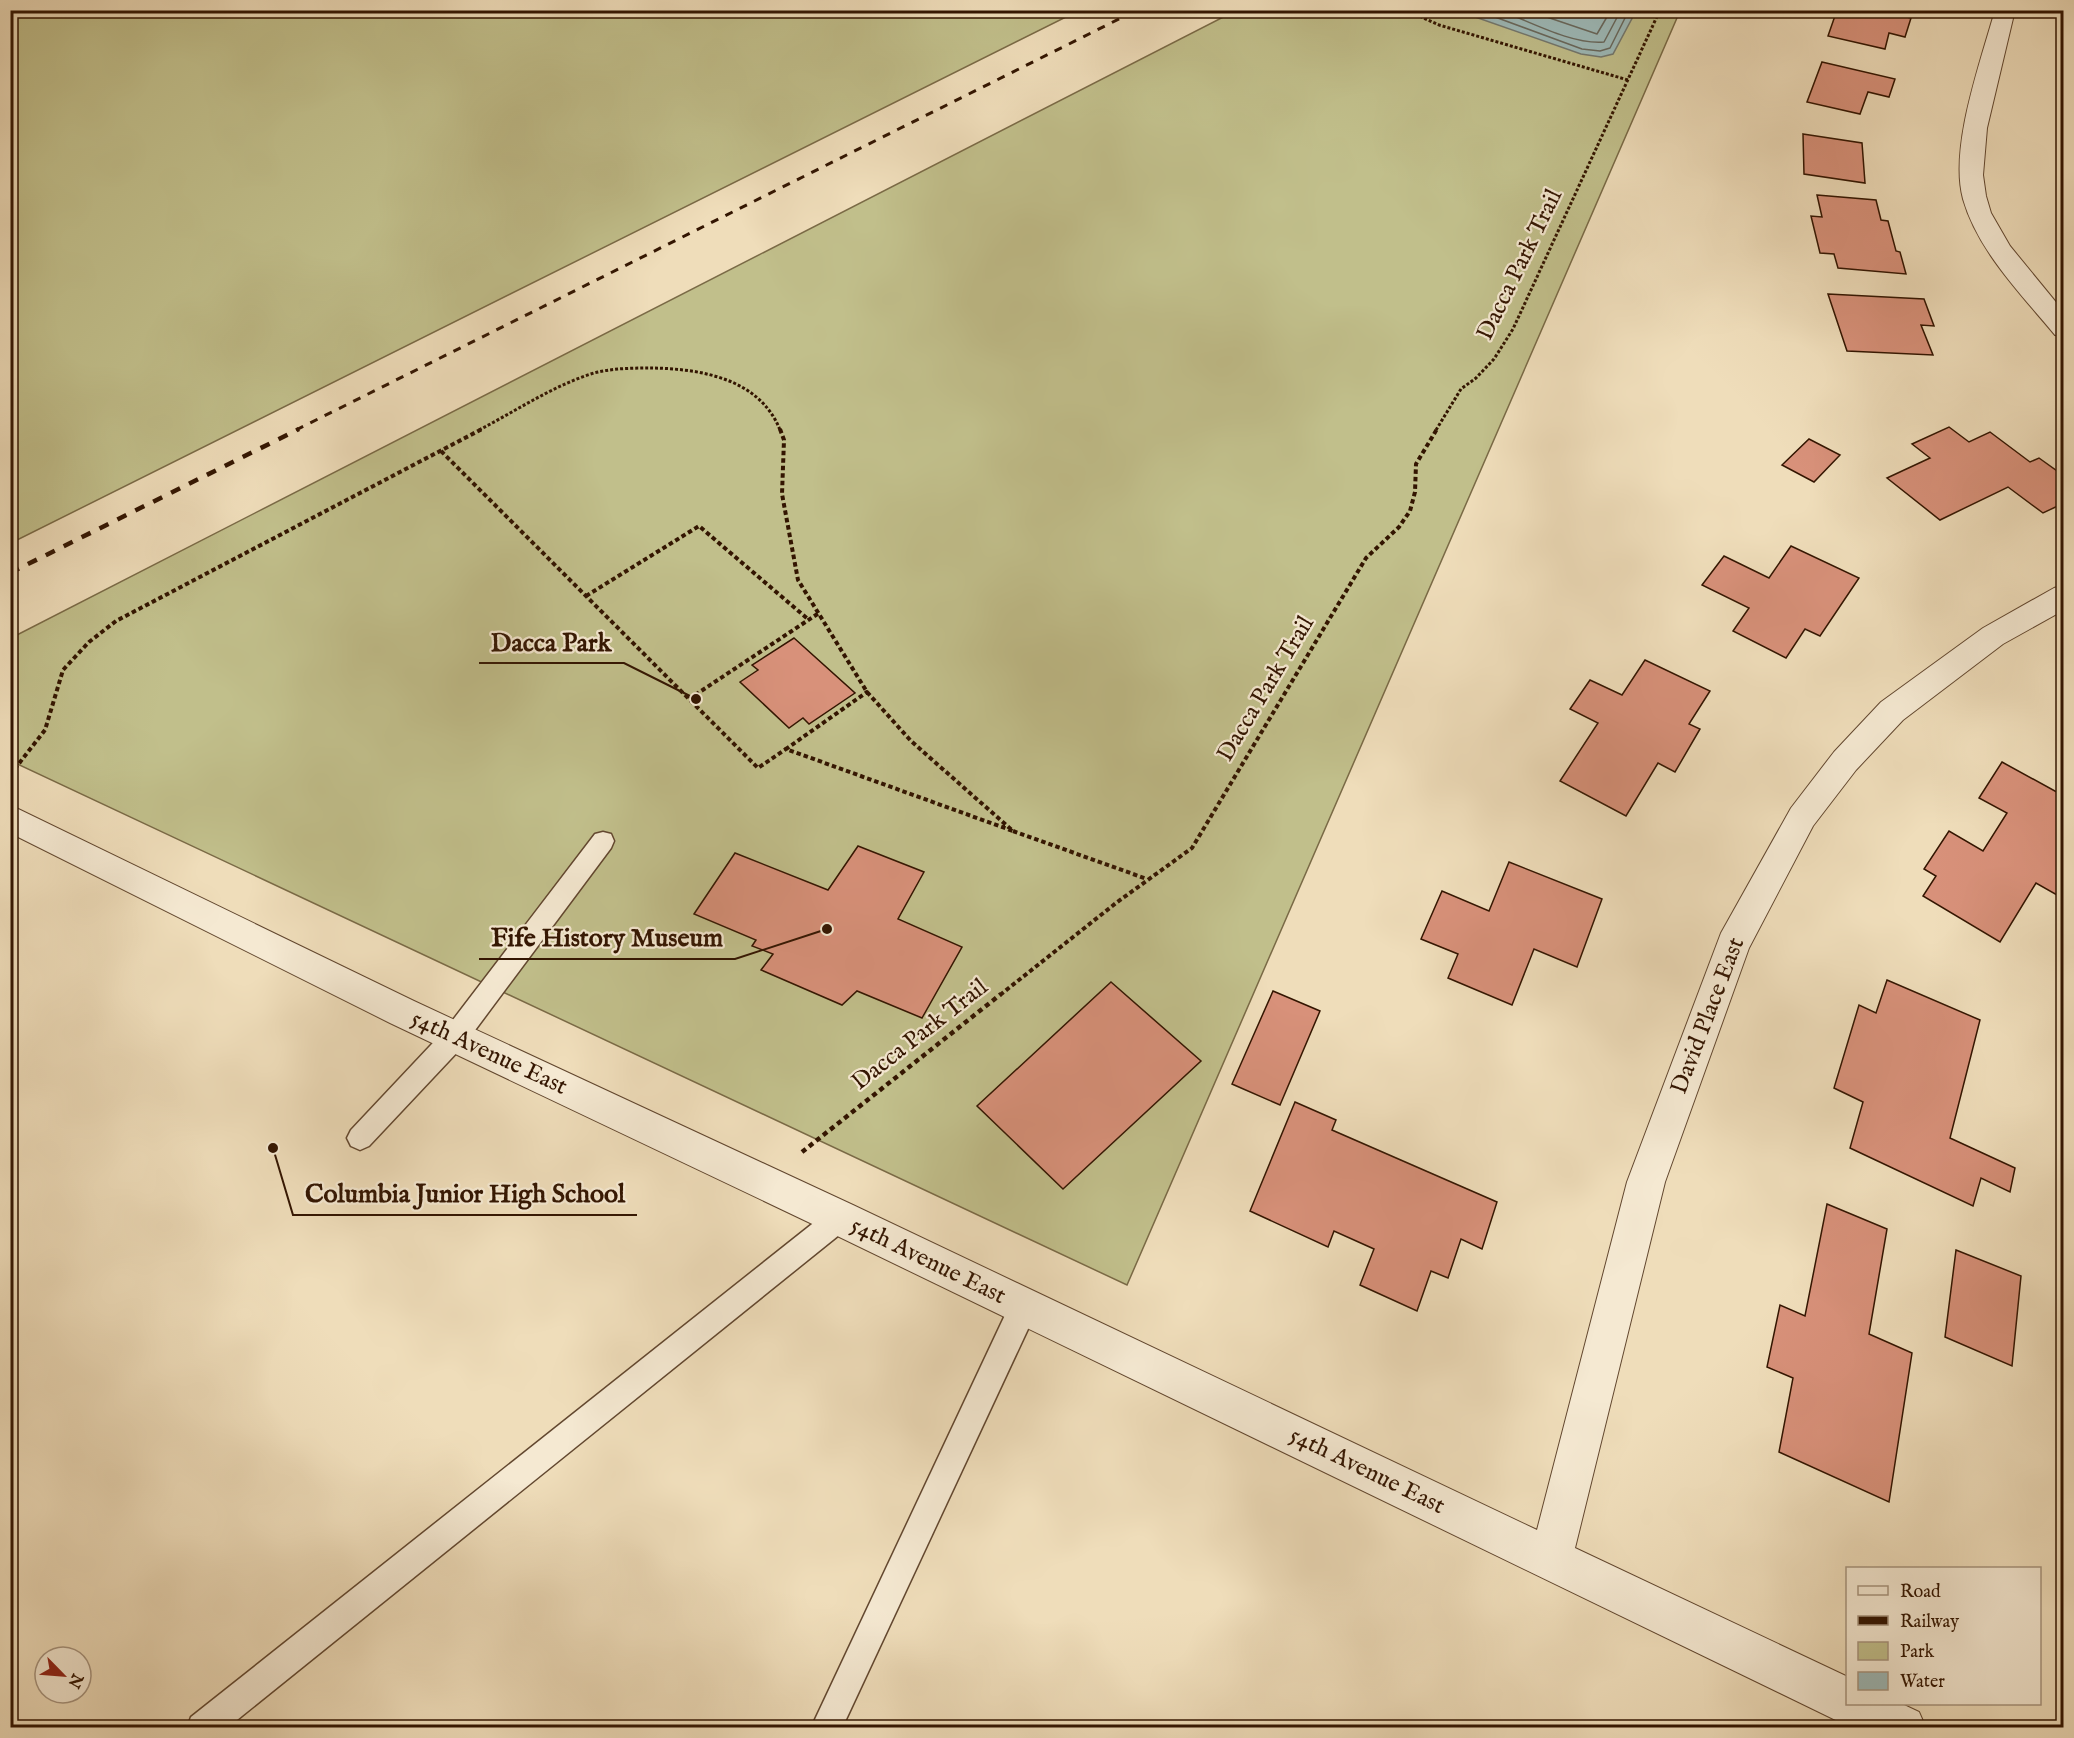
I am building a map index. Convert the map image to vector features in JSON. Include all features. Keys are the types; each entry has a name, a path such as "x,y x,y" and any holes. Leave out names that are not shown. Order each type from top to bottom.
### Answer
{"street":[{"path":"2005,10 1974,135 1971,171 1974,197 1990,233 2020,276 2064,329"},
{"name":"David Place East","path":"1551,1559 1646,1182 1733,944 1802,817 1845,761 1892,711 1993,636 2064,596"},
{"name":"54th Avenue East","path":"10,818 455,1037 840,1218 1846,1700"},
{"path":"1855,1705 1903,1728"}],"lane":[{"path":"360,1138 455,1037 603,841"},
{"path":"202,1728 840,1218"},
{"path":"826,1728 1024,1306"}],"path":[{"path":"1406,10 1439,25 1628,80"},
{"name":"Dacca Park Trail","path":"764,1182 1148,880 1192,848 1366,558 1399,527 1410,511 1415,492 1416,464 1461,389 1476,378 1494,359 1513,329 1659,10"},
{"path":"10,775 45,730 63,670 88,642 116,621 567,384 595,373 626,368 688,369 716,375 736,383 759,398 774,415 784,440 782,494 798,580 867,692 911,741 1013,831"},
{"path":"441,451 758,768 867,692"},
{"path":"586,596 699,526 809,620"},
{"path":"689,699 819,614"},
{"path":"786,749 1148,880"}],"green space":[{"path":"11,10 1078,10 1078,11 11,543"},
{"path":"1235,11 1680,11 1127,1285 11,761 11,638"}],"water":[{"path":"1458,11 1636,11 1613,54 1601,57 1581,54"}],"building":[{"path":"1837,10 1875,10 1911,18 1905,37 1889,33 1885,49 1828,36"},
{"path":"1822,62 1895,79 1889,97 1868,92 1860,114 1807,102"},
{"path":"1803,134 1862,143 1865,183 1804,174"},
{"path":"1817,195 1876,200 1881,220 1888,221 1896,251 1900,252 1906,274 1838,268 1834,254 1820,253 1811,216 1822,217"},
{"path":"1828,294 1924,299 1934,326 1921,325 1933,355 1847,351"},
{"path":"1949,427 1969,442 1990,432 2030,462 2039,458 2064,476 2064,503 2043,513 2008,487 1940,520 1887,478 1930,458 1912,444"},
{"path":"1809,439 1840,455 1814,482 1782,465"},
{"path":"1791,546 1859,578 1820,636 1805,629 1786,658 1733,631 1749,608 1702,585 1724,556 1769,578"},
{"path":"794,638 855,693 809,724 803,718 789,728 740,682 758,670 752,665"},
{"path":"1645,660 1710,691 1689,724 1700,729 1675,772 1658,763 1626,816 1560,781 1598,723 1570,709 1590,680 1622,695"},
{"path":"2002,762 2064,796 2064,899 2036,883 2000,942 1923,896 1936,876 1924,869 1949,831 1983,851 2007,813 1979,798"},
{"path":"858,846 924,872 898,919 962,947 922,1018 857,991 842,1005 761,970 773,954 752,946 756,940 694,914 735,853 828,890"},
{"path":"1509,862 1602,899 1577,967 1534,949 1512,1005 1448,978 1458,954 1421,939 1442,891 1489,911"},
{"path":"1887,980 1980,1020 1950,1138 2015,1168 2010,1192 1981,1178 1973,1206 1850,1148 1863,1102 1834,1088 1859,1005 1876,1013"},
{"path":"1111,982 1201,1061 1063,1189 977,1106"},
{"path":"1273,991 1320,1011 1280,1105 1232,1084"},
{"path":"1295,1102 1336,1120 1332,1130 1497,1202 1482,1249 1461,1239 1448,1278 1431,1271 1417,1311 1360,1285 1374,1249 1334,1231 1328,1247 1250,1211"},
{"path":"1827,1204 1887,1229 1869,1334 1912,1353 1889,1502 1779,1452 1793,1378 1767,1367 1780,1305 1805,1316"},
{"path":"1956,1250 2021,1276 2012,1366 1945,1337"}],"railway":[{"path":"296,430 1137,10"},
{"path":"10,573 299,429"}],"place":[{"name":"Dacca Park","path":"696,699"},
{"name":"Fife History Museum","path":"827,929"},
{"name":"Columbia Junior High School","path":"273,1148"}]}
